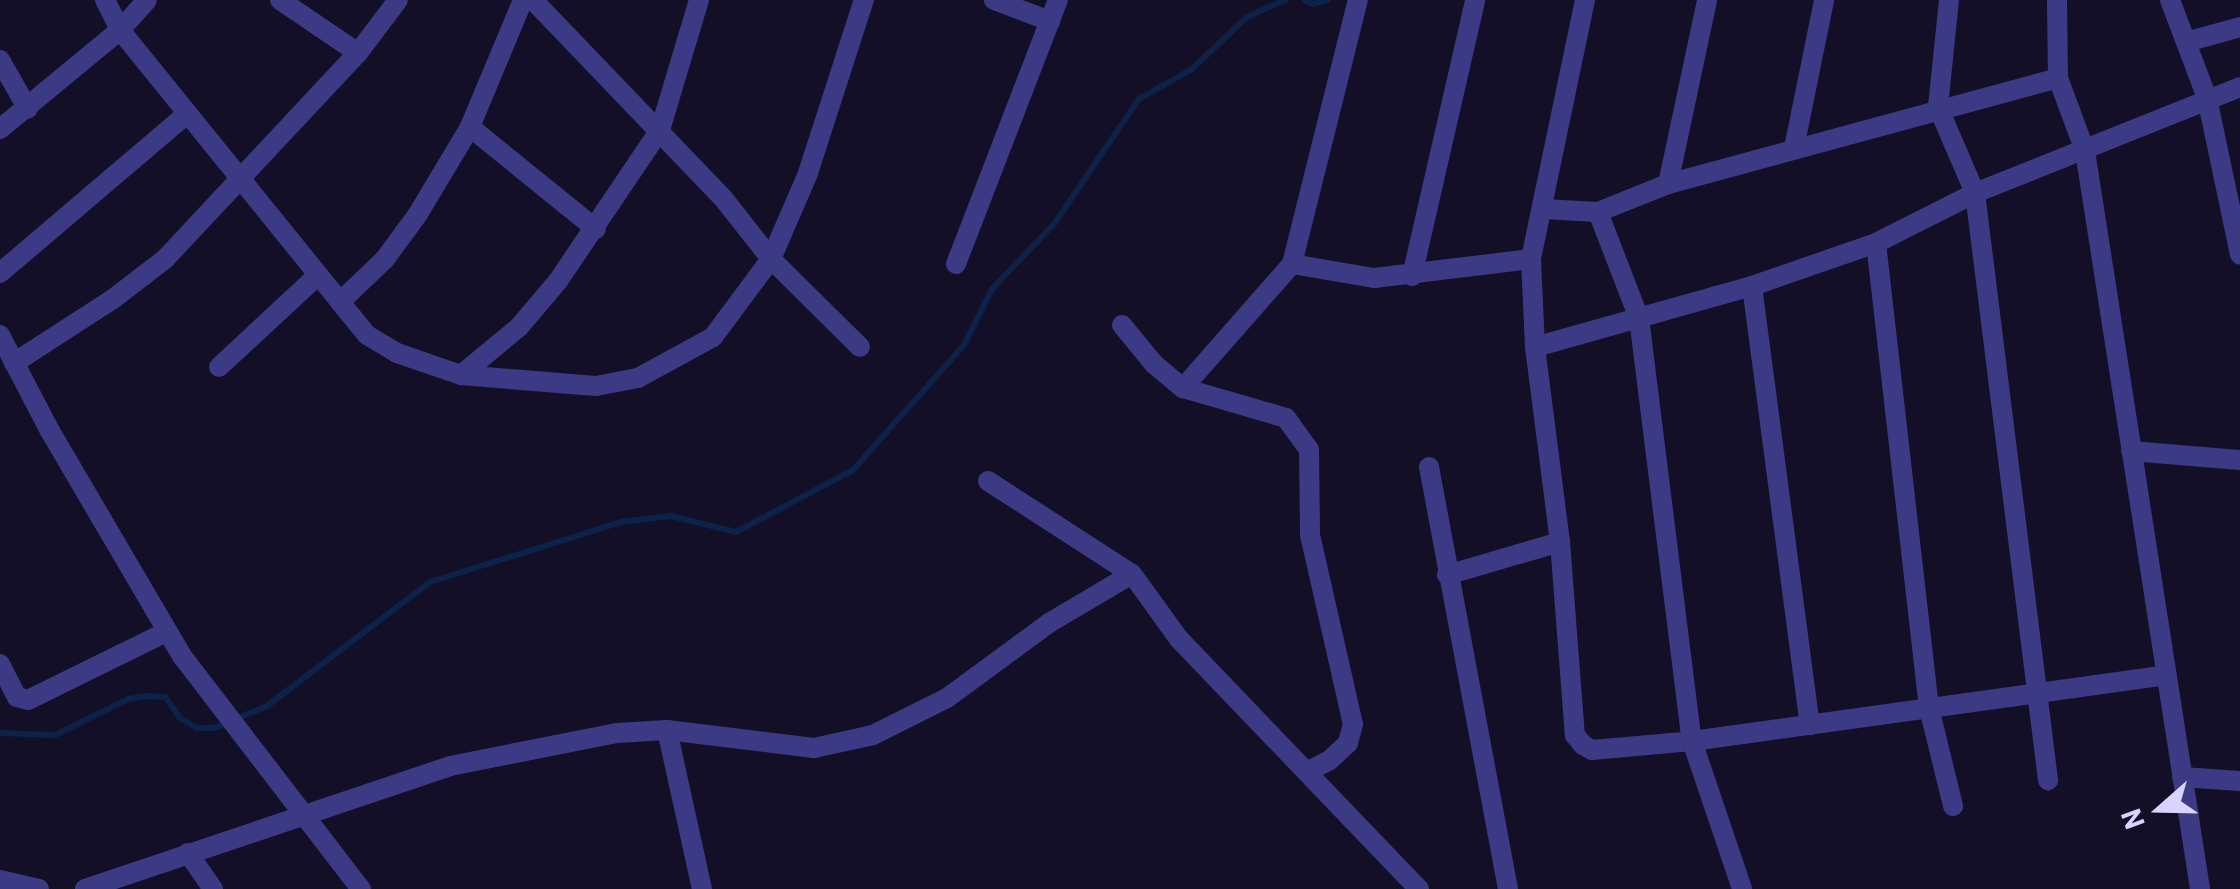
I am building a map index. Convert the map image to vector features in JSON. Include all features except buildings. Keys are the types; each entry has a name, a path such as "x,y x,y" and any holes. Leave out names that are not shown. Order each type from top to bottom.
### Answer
{"street":[{"path":"105,0 120,30 367,334 396,352 462,375 596,386 638,378 713,336 771,259 807,176 864,0"},
{"path":"0,129 120,30 146,0"},
{"path":"280,0 358,53"},
{"path":"14,363 113,300 164,259 241,182 358,53 398,0"},
{"path":"340,302 384,259 418,214 470,128 523,0"},
{"path":"533,0 724,198 771,259 860,347"},
{"path":"462,375 519,327 596,229 660,130 699,0"},
{"path":"994,0 1050,21"},
{"path":"956,264 1058,0"},
{"path":"1183,388 1292,264 1358,0"},
{"path":"1412,276 1475,0"},
{"path":"1584,0 1530,259 1535,347 1560,542 1575,735 1592,750 1692,741 2166,675"},
{"path":"1668,184 1707,0"},
{"path":"1794,148 1824,0"},
{"path":"1949,0 1938,107 1975,193 2048,780"},
{"path":"2057,0 2058,78 2085,151 2200,889"},
{"path":"2170,0 2207,98 2240,256"},
{"path":"2186,42 2240,26"},
{"path":"0,60 28,109"},
{"path":"1543,209 1598,212 1668,184 1938,107 2058,78"},
{"path":"1535,347 1752,286 1876,243 1975,193 2240,87"},
{"path":"0,273 187,114"},
{"path":"470,128 596,229"},
{"path":"1598,212 1639,318 1692,741 1742,889"},
{"path":"1876,243 1929,708 1953,806"},
{"path":"1292,264 1374,278 1530,259"},
{"path":"219,366 318,275"},
{"path":"1752,286 1810,724"},
{"path":"1122,325 1154,364 1183,388 1286,418 1309,450 1310,535 1353,724 1348,743 1330,760 1308,772"},
{"path":"0,335 166,632 360,889"},
{"path":"2131,452 2240,460"},
{"path":"1428,467 1508,889"},
{"path":"988,480 1132,574 1179,638 1420,889"},
{"path":"1447,575 1560,542"},
{"path":"85,889 450,766 617,733 666,730 814,748 872,735 947,698 1049,623 1132,574"},
{"path":"0,664 17,698 28,700 166,632"},
{"path":"666,730 702,889"},
{"path":"2182,778 2240,781"},
{"path":"188,853 214,889"},
{"path":"0,880 39,889"}],"waterway":[{"path":"0,733 55,735 128,699 147,696 165,697 180,718 197,728 214,728 267,706 430,582 621,522 671,516 736,532 853,470 964,345 992,289 1054,224 1139,99 1192,69 1247,17 1285,0"},
{"path":"1305,0 1313,4 1328,0"}]}
